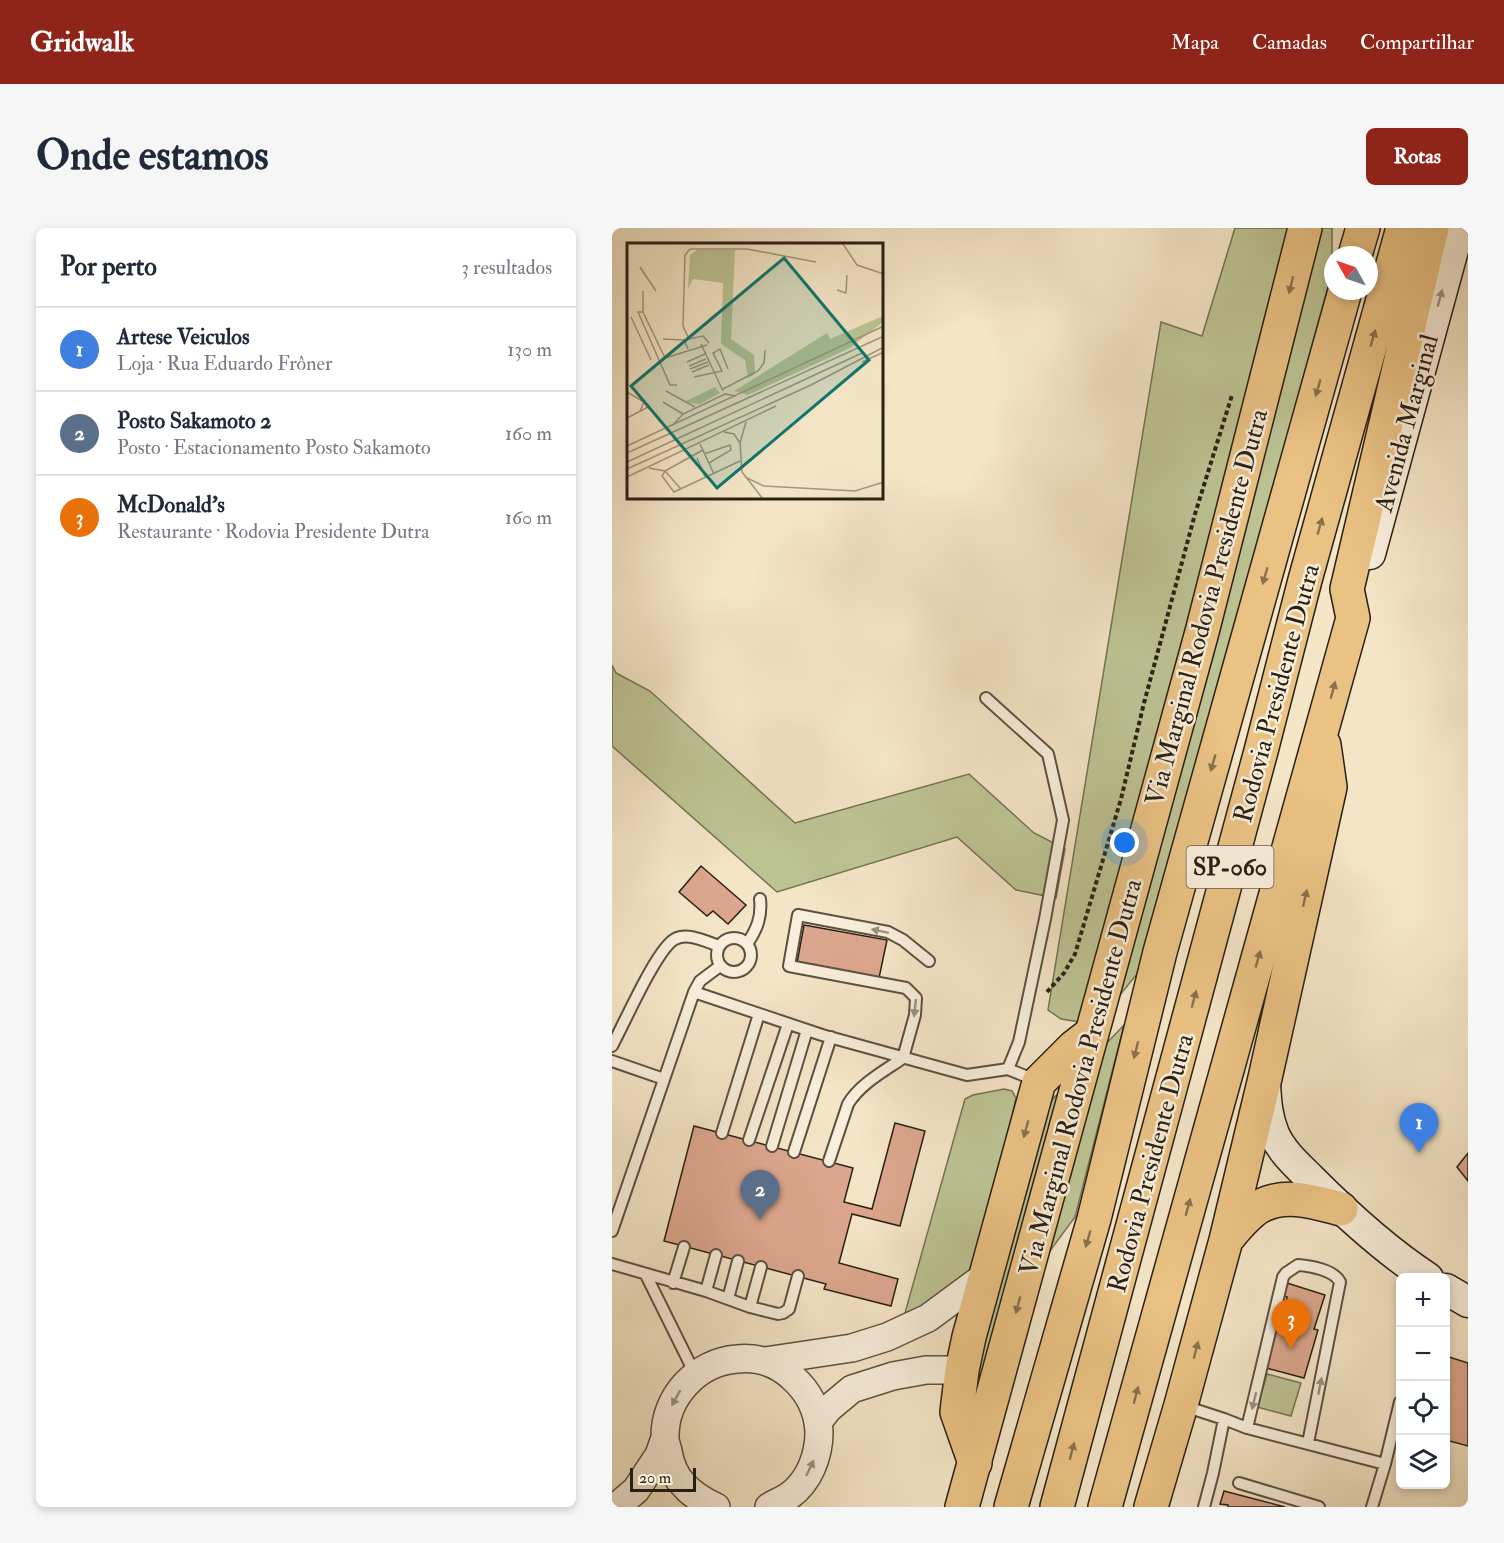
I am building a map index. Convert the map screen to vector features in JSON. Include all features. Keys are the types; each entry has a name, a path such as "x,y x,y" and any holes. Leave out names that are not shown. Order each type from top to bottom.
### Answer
{"highway":[{"name":"Via Marginal Rodovia Presidente Dutra","path":"962,1507 1202,632 1305,228"},
{"path":"1358,246 1363,228"},
{"name":"Rodovia Presidente Dutra","path":"1057,1507 1258,763 1305,580 1403,228"},
{"path":"1353,618 1347,589 1432,228"},
{"name":"Rodovia Presidente Dutra","path":"1011,1507 1094,1219 1160,952 1342,300"},
{"name":"Rodovia Presidente Dutra","path":"1105,1507 1353,618"},
{"path":"1151,1507 1226,1240 1265,1078 1330,786 1322,731"},
{"path":"975,1463 957,1412 962,1370 1038,1082 1092,1033"},
{"path":"1226,1240 1243,1220 1259,1207 1274,1200 1307,1199 1341,1209"}],"main road":[{"name":"Avenida Marginal","path":"1353,618 1459,228"},
{"path":"1265,1078 1267,1114 1274,1135 1285,1153 1341,1209 1420,1273"},
{"path":"1450,1291 1468,1302"}],"street":[{"path":"765,1361 852,1348 887,1337 928,1318 986,1276"},
{"path":"616,1507 636,1490 659,1455 665,1438 668,1414 678,1392 695,1374 711,1364 729,1359 747,1358 765,1361 784,1370 800,1384 812,1402 818,1422 819,1442 814,1462 804,1480 782,1503"},
{"path":"818,1422 828,1409 852,1389 893,1376 926,1370 962,1370"},
{"path":"665,1438 670,1462 681,1483 699,1499 716,1507"}],"lane":[{"path":"986,698 1048,754 1063,820 1019,1042 1008,1069"},
{"path":"747,944 759,923 760,898"},
{"path":"829,1161 851,1099 863,1086 903,1058 915,1015 916,998 906,987 789,966 798,915 888,932 903,940 928,961"},
{"path":"612,1046 616,1030 665,946 676,938 688,937 719,946"},
{"path":"733,938 743,940 747,944 751,959 745,968 735,972 725,970 720,966 717,956 719,946 723,942 733,938"},
{"path":"612,1228 694,992 700,981 720,966"},
{"path":"694,992 807,1030 967,1075 1008,1069 1038,1082"},
{"path":"722,1133 759,1014"},
{"path":"749,1140 788,1024"},
{"path":"772,1146 807,1030"},
{"path":"794,1152 831,1037"},
{"path":"612,1061 664,1079"},
{"path":"674,1283 684,1246"},
{"path":"706,1291 716,1255"},
{"path":"728,1299 738,1261"},
{"path":"612,1264 778,1314 789,1309 798,1276"},
{"path":"1247,1428 1283,1277 1298,1265 1307,1266 1335,1275 1340,1282 1308,1443"},
{"path":"750,1307 761,1266"},
{"path":"646,1275 695,1374"},
{"path":"1181,1405 1247,1428 1385,1464"},
{"path":"1204,1507 1224,1419"},
{"path":"1372,1507 1396,1421"},
{"path":"1239,1483 1319,1507"}],"path":[{"path":"1027,1004 1047,992 1064,973 1075,954 1121,799 1144,703 1195,514 1234,390"}],"green space":[{"path":"1235,228 1332,228 1332,246 1324,246 1324,300 1142,968 1110,1007 1080,1022 1061,1019 1048,1010 1161,322 1202,336"},
{"path":"612,665 616,673 650,691 795,823 969,774 1034,833 1065,849 1056,898 1016,890 957,837 777,892 612,746"},
{"path":"1124,1025 1075,1217 1024,1286 989,1420 974,1381 1048,1104"},
{"path":"1004,1089 1012,1091 1016,1098 985,1244 973,1271 941,1300 905,1313 965,1099 973,1095"},
{"path":"1267,1374 1301,1383 1291,1416 1257,1407"}],"building":[{"path":"701,866 746,905 728,924 713,911 707,916 679,892"},
{"path":"804,925 887,940 879,978 797,963"},
{"path":"895,1123 925,1131 900,1226 852,1214 839,1263 898,1279 891,1306 824,1289 826,1284 664,1241 694,1126 853,1168 844,1202 872,1209"},
{"path":"1468,1153 1468,1181 1457,1167"},
{"path":"1287,1283 1325,1295 1314,1329 1318,1330 1304,1378 1266,1368 1277,1323 1282,1323"},
{"path":"1450,1357 1468,1363 1468,1446 1450,1441"},
{"path":"1224,1491 1285,1507 1228,1507 1228,1505 1220,1504"}],"place":[{"name":"Artese Veiculos","path":"1419,1153"},
{"name":"Posto Sakamoto 2","path":"760,1220"},
{"name":"McDonald's","path":"1291,1349"}]}
